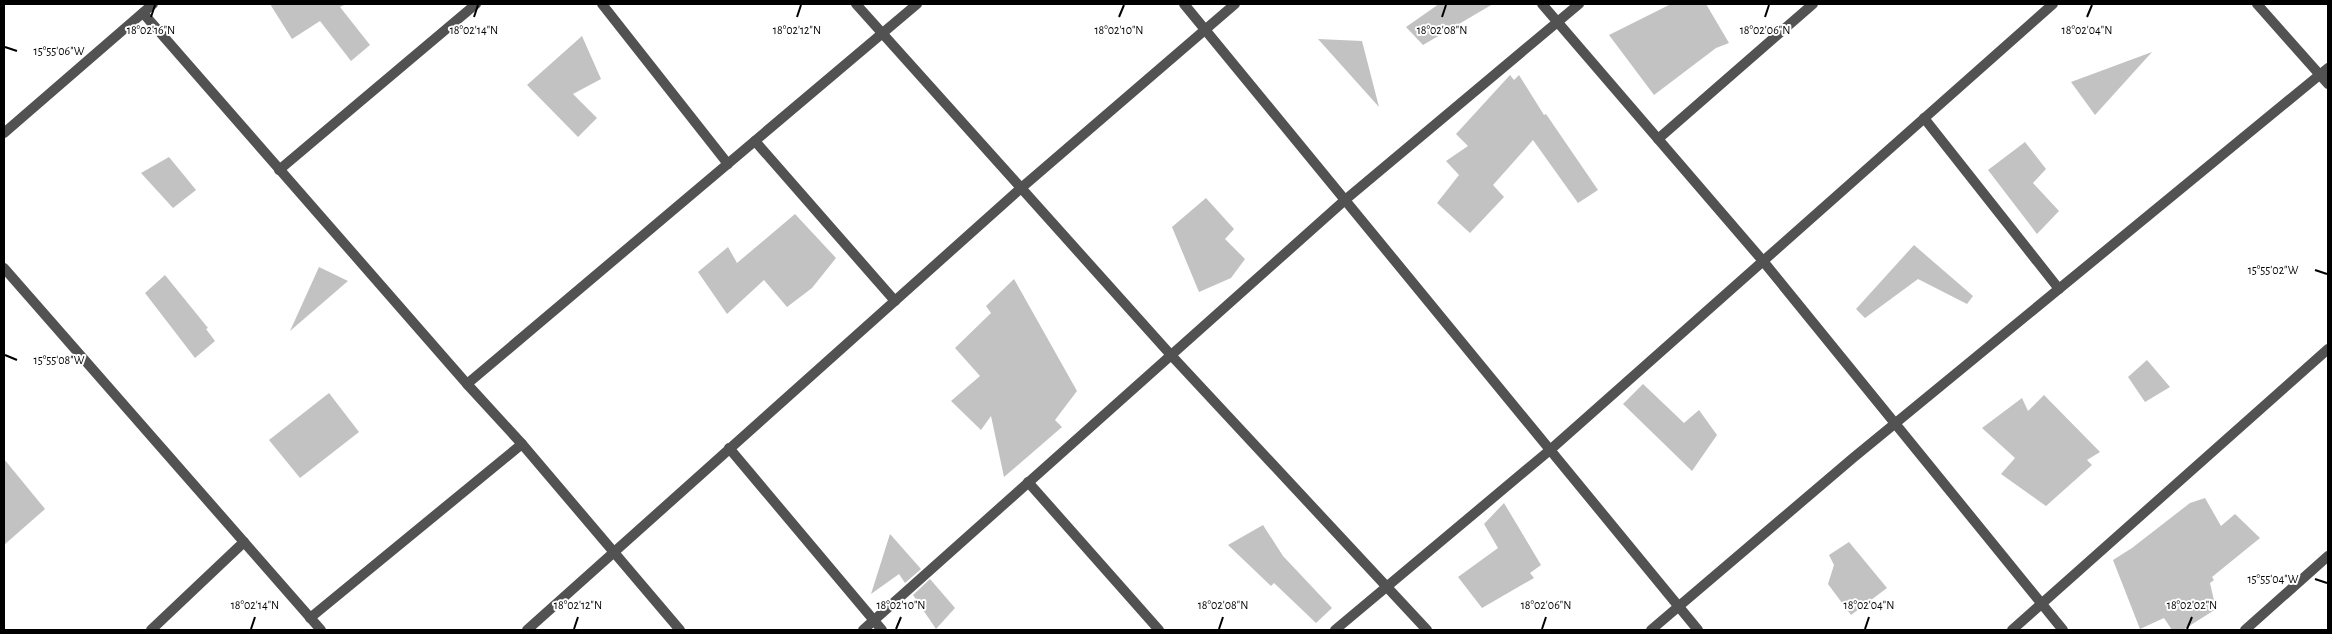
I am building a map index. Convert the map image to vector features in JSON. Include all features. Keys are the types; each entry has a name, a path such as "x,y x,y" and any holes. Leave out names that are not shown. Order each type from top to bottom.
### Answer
{"street":[{"path":"4,133 153,4"},
{"path":"280,170 476,4"},
{"path":"602,4 728,164"},
{"path":"856,4 1170,354 1427,630"},
{"path":"467,384 917,4"},
{"path":"1184,4 1698,630"},
{"path":"527,630 1020,189 1235,4"},
{"path":"1542,4 1763,261 2063,630"},
{"path":"863,630 1170,354 1345,200 1579,4"},
{"path":"1658,139 1813,4"},
{"path":"1335,630 1550,450 2053,4"},
{"path":"2257,4 2328,84"},
{"path":"143,13 467,384 522,444 680,630"},
{"path":"1651,630 1895,423 2328,68"},
{"path":"1924,118 2059,289"},
{"path":"754,141 895,301"},
{"path":"4,268 321,630"},
{"path":"2012,630 2328,349"},
{"path":"310,618 522,444"},
{"path":"729,448 882,630"},
{"path":"1028,482 1159,630"},
{"path":"151,630 244,542"},
{"path":"2245,630 2328,556"}],"building":[{"path":"270,4 346,4 340,7 370,45 351,61 320,21 292,39"},
{"path":"1439,4 1493,4 1423,45 1406,27"},
{"path":"1671,4 1706,4 1729,43 1716,48 1654,95 1609,35"},
{"path":"582,36 601,79 573,94 597,118 578,137 527,85"},
{"path":"1318,39 1362,41 1379,107"},
{"path":"2152,52 2095,115 2071,82"},
{"path":"1510,75 1514,80 1519,75 1544,115 1546,114 1598,190 1578,203 1533,140 1493,185 1504,197 1470,233 1437,203 1459,175 1446,161 1468,146 1456,134"},
{"path":"2025,142 2046,169 2033,183 2059,211 2037,234 1988,170"},
{"path":"169,157 196,190 173,208 141,173"},
{"path":"1206,198 1234,229 1225,239 1245,259 1231,278 1199,292 1172,227"},
{"path":"795,214 836,258 812,288 787,307 764,280 727,314 698,272 728,247 737,263"},
{"path":"1914,245 1973,296 1967,304 1918,279 1865,318 1856,309"},
{"path":"319,267 348,281 290,331"},
{"path":"165,275 208,328 206,329 215,341 195,358 145,293"},
{"path":"1014,279 1077,391 1055,420 1062,427 1004,477 991,416 981,430 951,401 980,376 955,348 991,313 986,306"},
{"path":"2147,360 2170,387 2145,402 2128,377"},
{"path":"1643,384 1684,423 1699,410 1717,435 1692,471 1623,404"},
{"path":"329,393 359,432 300,478 269,440"},
{"path":"2044,395 2100,452 2087,460 2092,465 2046,506 2001,474 2015,458 1982,428 2022,398 2028,411"},
{"path":"4,459 45,509 4,545"},
{"path":"2205,498 2221,526 2235,514 2260,538 2212,577 2214,580 2210,583 2216,609 2183,630 2172,630 2164,618 2140,629 2113,560 2132,548 2190,503"},
{"path":"1504,503 1541,565 1530,573 1534,578 1482,608 1458,577 1498,548 1484,524"},
{"path":"1263,525 1283,556 1332,608 1316,623 1274,583 1271,586 1228,545"},
{"path":"890,534 921,569 905,583 899,574 871,594"},
{"path":"1849,542 1887,588 1851,615 1828,584 1834,565 1829,555"},
{"path":"930,579 955,608 936,629 913,595"}]}
